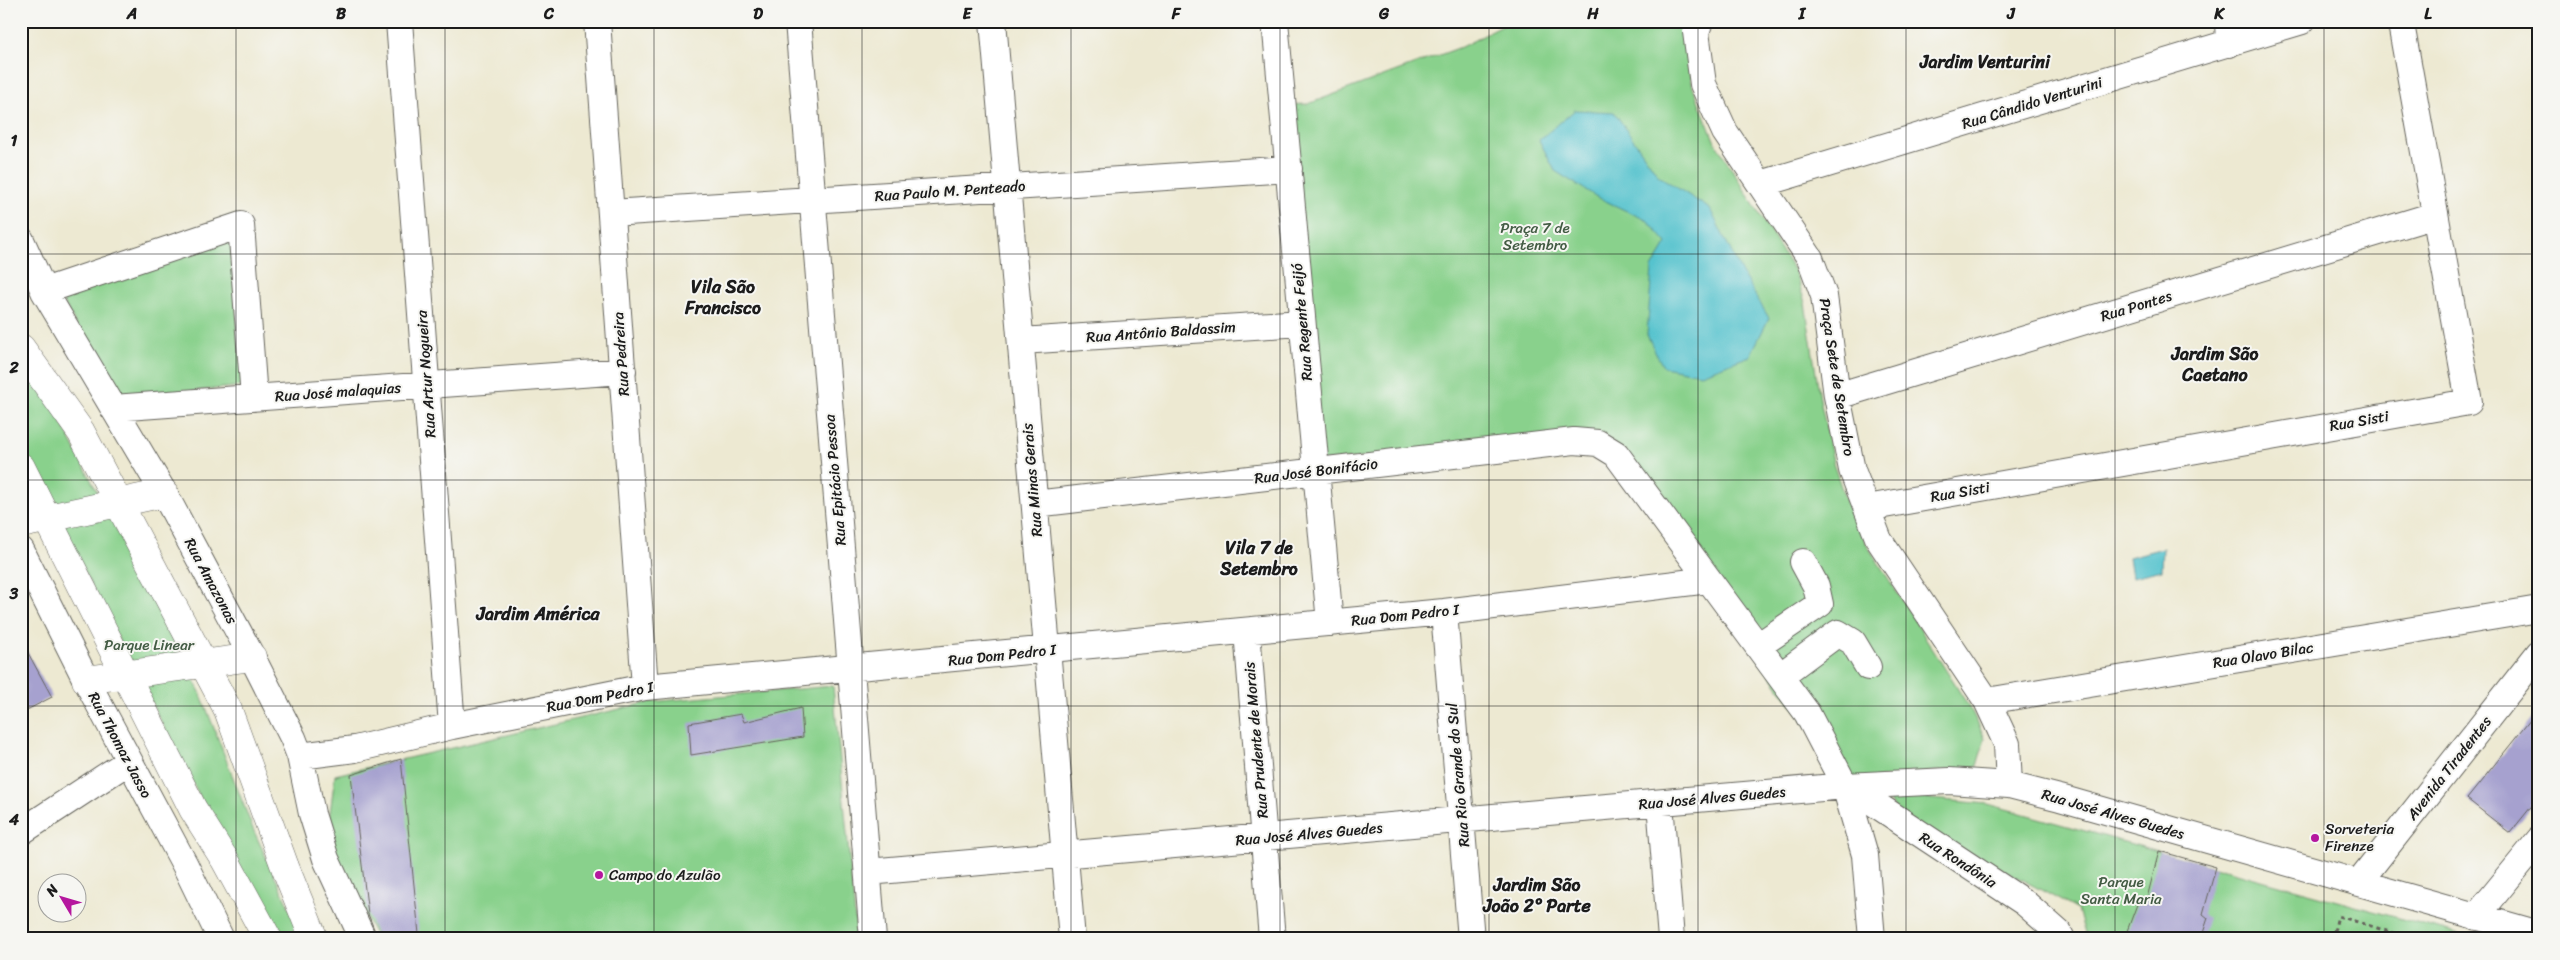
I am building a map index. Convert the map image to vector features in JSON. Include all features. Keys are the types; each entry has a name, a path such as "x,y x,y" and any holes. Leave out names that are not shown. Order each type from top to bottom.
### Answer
{"main road":[{"path":"21,348 81,432 228,710 285,867 314,939"},
{"path":"21,467 34,521 124,675 193,809 225,860 268,939"},
{"path":"34,521 164,493"},
{"path":"86,680 252,657"}],"street":[{"name":"Rua Artur Nogueira","path":"399,21 452,726"},
{"name":"Rua Pedreira","path":"597,21 645,687"},
{"name":"Rua Epitácio Pessoa","path":"798,21 873,939"},
{"name":"Rua Minas Gerais","path":"993,21 1072,939"},
{"name":"Rua Regente Feijó","path":"1275,21 1330,623"},
{"name":"Praça Sete de Setembro","path":"1700,21 1696,32 1703,84 1725,132 1810,258 1824,296 1837,396 1852,470 1879,540 1987,702 2007,744 2009,785"},
{"name":"Rua Cândido Venturini","path":"1761,184 2229,33 2302,21"},
{"name":"Rua Sisti","path":"1867,508 2469,402 2401,24 2397,21"},
{"name":"Rua Paulo M. Penteado","path":"611,213 1289,169"},
{"name":"Rua Pontes","path":"1837,396 2435,215"},
{"path":"44,291 241,225 254,398"},
{"name":"Rua Amazonas","path":"21,240 44,291 164,493 252,657 300,756 312,814 326,859 363,939"},
{"name":"Rua Antônio Baldassim","path":"1020,341 1302,323"},
{"name":"Rua José malaquias","path":"113,408 623,371"},
{"name":"Rua José Bonifácio","path":"1034,504 1574,441 1598,443 1616,454 1709,580"},
{"name":"Rua Thomaz Jasso","path":"21,550 86,680 185,865 221,939"},
{"path":"1758,646 1820,604 1816,586 1803,562"},
{"name":"Rua Dom Pedro I","path":"300,756 355,749 452,726 645,687 850,670 1444,612 1709,580"},
{"path":"1709,580 1807,713 1846,786 1866,855 1872,939"},
{"name":"Rua Olavo Bilac","path":"1987,702 2539,609"},
{"name":"Rua Rio Grande do Sul","path":"1444,612 1471,939"},
{"name":"Rua Prudente de Morais","path":"1247,631 1272,939"},
{"path":"1780,676 1838,633 1853,642 1868,668"},
{"name":"Avenida Tiradentes","path":"2358,883 2539,653"},
{"path":"21,832 130,761"},
{"name":"Rua José Alves Guedes","path":"868,872 1846,786 1949,781 2009,785 2539,934"},
{"name":"Rua Rondônia","path":"1846,786 2025,903 2059,932 2062,939"},
{"path":"1660,803 1671,939"},
{"path":"2476,917 2539,840"}],"path":[{"path":"2332,939 2338,916 2413,939"}],"green space":[{"name":"Praça 7 de Setembro","path":"1512,21 1680,21 1693,87 1714,140 1796,274 1805,303 1820,399 1834,466 1850,513 1869,548 1971,710 1985,738 1977,766 1848,782 1598,440 1319,461 1285,105 1308,104 1461,47"},
{"path":"230,237 243,386 117,399 59,294"},
{"name":"Parque Linear","path":"21,361 53,406 200,692 253,829 304,939 274,939 129,660 21,446"},
{"path":"833,686 857,939 377,939 335,854 330,813 335,775 650,702"},
{"name":"Parque Santa Maria","path":"1886,795 1988,804 2474,939 2087,939 2078,910 1991,863 1901,821"}],"water":[{"path":"1575,110 1614,112 1659,176 1710,209 1743,275 1769,318 1750,356 1701,374 1663,367 1647,335 1652,268 1667,243 1648,221 1597,197 1555,171 1539,140"},
{"path":"2163,548 2162,570 2132,577 2129,557"}],"building":[{"path":"21,640 52,697 21,713"},
{"path":"801,708 803,737 691,755 689,723 741,714 744,722"},
{"path":"2539,709 2539,797 2510,833 2467,799"},
{"path":"401,759 419,934 394,939 378,939 368,914 351,775"},
{"path":"2159,851 2216,867 2203,914 2208,918 2201,939 2124,939 2139,899 2146,902"}],"place":[{"name":"Sorveteria Firenze","path":"2315,838"},
{"name":"Campo do Azulão","path":"599,875"}],"district":[{"name":"Jardim Venturini","path":"1985,62"},
{"name":"Vila São Francisco","path":"723,297"},
{"name":"Jardim São Caetano","path":"2215,364"},
{"name":"Vila 7 de Setembro","path":"1259,558"},
{"name":"Jardim América","path":"538,614"},
{"name":"Jardim São João 2° Parte","path":"1537,895"}]}
